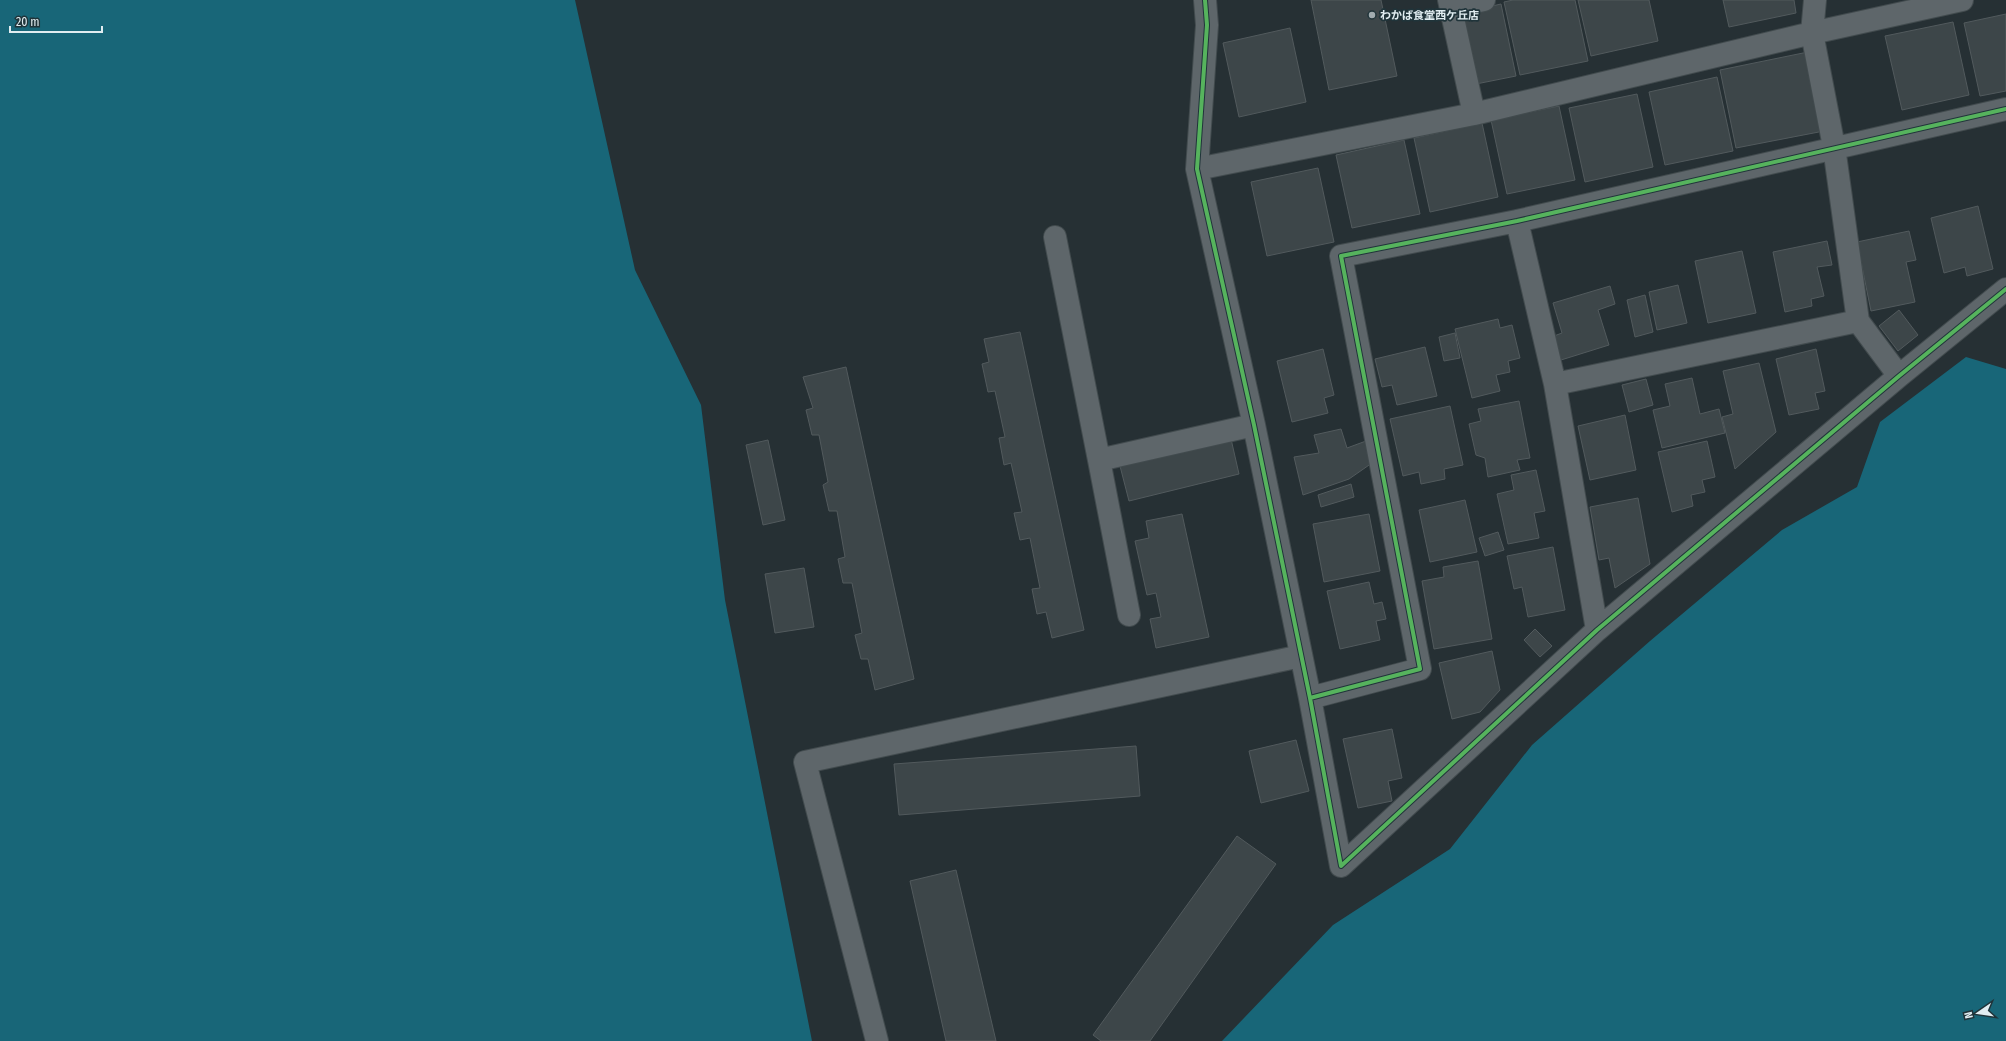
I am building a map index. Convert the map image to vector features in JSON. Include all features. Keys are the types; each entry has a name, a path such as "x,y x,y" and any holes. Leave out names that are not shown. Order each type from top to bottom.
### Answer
{"street":[{"path":"1205,0 1207,25 1197,168 1254,425 1310,698 1341,866 1597,630 1899,376 2006,289"},
{"path":"1474,114 1450,4 1484,0"},
{"path":"1815,0 1812,33 1834,147 1858,321 1899,376"},
{"path":"1197,168 1474,114 1812,33 1962,0"},
{"path":"1310,698 1420,669 1341,256 1517,221 1834,147 2006,109"},
{"path":"1517,221 1555,384 1597,630"},
{"path":"1055,237 1129,615"},
{"path":"1555,384 1858,321"},
{"path":"1099,460 1254,425"},
{"path":"877,1041 805,762 1301,656"}],"shaded area":[{"path":"0,0 575,0 635,270 701,405 725,600 812,1041 0,1041"},
{"path":"1966,357 2006,369 2006,1041 1222,1041 1333,925 1450,849 1532,745 1650,641 1782,530 1857,487 1880,422"}],"building":[{"path":"1311,0 1381,0 1397,76 1329,90"},
{"path":"1513,0 1575,0 1588,61 1520,75 1504,2"},
{"path":"1578,0 1649,0 1658,41 1591,56"},
{"path":"1723,0 1794,0 1796,13 1729,27"},
{"path":"1501,4 1516,76 1476,84 1461,13"},
{"path":"2006,14 2006,91 1980,96 1964,23"},
{"path":"1953,22 1969,95 1902,110 1885,36"},
{"path":"1290,28 1306,102 1239,117 1223,43"},
{"path":"1808,52 1824,131 1736,148 1720,70"},
{"path":"1717,77 1733,151 1665,165 1649,92"},
{"path":"1637,94 1653,167 1585,182 1569,108"},
{"path":"1559,106 1575,180 1507,194 1491,120"},
{"path":"1482,123 1498,197 1430,212 1414,138"},
{"path":"1404,140 1420,214 1352,228 1336,155"},
{"path":"1318,168 1334,242 1267,256 1251,182"},
{"path":"1978,206 1993,269 1967,276 1965,267 1944,273 1931,218"},
{"path":"1909,231 1916,260 1906,262 1915,302 1871,311 1857,242"},
{"path":"1827,241 1832,265 1817,267 1824,296 1811,299 1812,306 1785,312 1773,252"},
{"path":"1742,251 1756,313 1708,323 1695,261"},
{"path":"1678,285 1687,323 1657,330 1649,292"},
{"path":"1610,286 1615,304 1598,310 1609,345 1561,360 1554,336 1562,333 1553,303"},
{"path":"1645,295 1653,332 1635,337 1627,300"},
{"path":"1899,310 1918,335 1898,351 1879,326"},
{"path":"1498,319 1500,328 1512,325 1520,358 1508,361 1510,372 1496,375 1500,391 1472,398 1455,329"},
{"path":"1020,332 1084,630 1052,638 1046,612 1037,614 1032,589 1040,588 1030,538 1020,540 1014,513 1022,512 1011,463 1004,465 999,438 1005,437 995,391 988,392 982,364 989,362 984,339"},
{"path":"1455,333 1460,358 1444,361 1439,337"},
{"path":"1425,347 1437,396 1397,405 1392,385 1382,387 1375,359"},
{"path":"1323,349 1334,395 1324,398 1328,413 1292,422 1277,361"},
{"path":"1816,349 1825,391 1815,393 1819,409 1789,415 1776,359"},
{"path":"1759,363 1776,432 1735,469 1722,417 1733,414 1723,371"},
{"path":"846,367 914,679 875,690 868,659 861,659 855,635 862,633 852,583 843,583 838,559 845,557 837,511 829,511 823,485 828,482 819,435 812,435 806,410 813,408 803,377"},
{"path":"1692,378 1700,414 1719,409 1725,433 1662,448 1653,410 1670,406 1665,384"},
{"path":"1646,379 1653,405 1629,412 1622,385"},
{"path":"1519,401 1530,458 1517,460 1520,470 1488,477 1485,458 1476,455 1469,424 1481,421 1478,409"},
{"path":"1450,406 1463,465 1444,469 1445,479 1421,484 1419,472 1403,476 1390,419"},
{"path":"1625,415 1636,470 1590,480 1578,426"},
{"path":"1341,429 1347,448 1366,441 1372,463 1349,479 1303,495 1294,457 1319,453 1314,435"},
{"path":"1231,439 1239,474 1129,501 1120,466"},
{"path":"768,440 785,520 763,525 746,445"},
{"path":"1707,441 1715,477 1702,480 1705,492 1691,495 1693,506 1672,512 1658,452"},
{"path":"1536,470 1545,511 1534,513 1539,538 1508,544 1497,494 1514,490 1511,475"},
{"path":"1351,484 1354,497 1321,507 1318,495"},
{"path":"1638,498 1650,564 1615,588 1609,558 1599,560 1590,507"},
{"path":"1465,500 1477,552 1430,562 1419,510"},
{"path":"1182,514 1209,637 1156,648 1150,619 1161,617 1156,593 1147,595 1135,541 1149,538 1146,521"},
{"path":"1369,514 1380,571 1324,582 1313,524"},
{"path":"1498,532 1504,550 1485,556 1479,538"},
{"path":"1553,547 1565,610 1528,617 1522,587 1514,589 1507,556"},
{"path":"1478,561 1492,639 1434,649 1422,581 1444,577 1443,567"},
{"path":"804,568 814,627 775,633 765,574"},
{"path":"1369,582 1374,604 1382,602 1386,619 1376,621 1380,640 1340,649 1327,591"},
{"path":"1535,629 1552,646 1540,657 1524,640"},
{"path":"1492,651 1500,690 1480,712 1452,719 1439,663"},
{"path":"1392,729 1402,778 1388,781 1392,801 1358,808 1343,739"},
{"path":"1296,740 1309,791 1261,803 1249,751"},
{"path":"1136,746 1140,796 899,815 894,764"},
{"path":"1237,836 1276,864 1150,1041 1101,1041 1093,1035"},
{"path":"956,870 996,1041 946,1041 910,881"}],"cycle path":[{"path":"1205,0 1207,25 1197,169 1254,425 1310,698 1341,866 1597,630 1899,376 2006,289"},
{"path":"1310,698 1420,669 1341,256 1517,221 2006,109"}],"place":[{"name":"わかば食堂西ケ丘店","path":"1372,15"}]}
